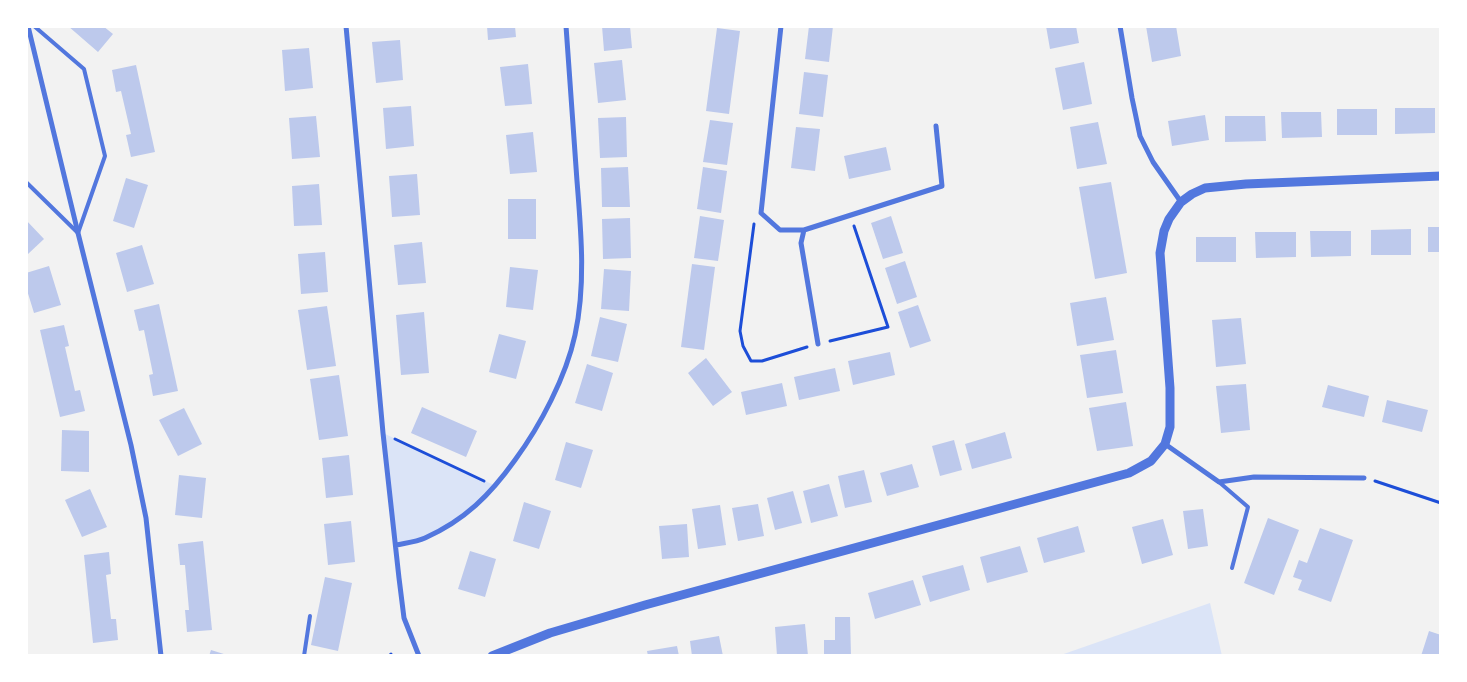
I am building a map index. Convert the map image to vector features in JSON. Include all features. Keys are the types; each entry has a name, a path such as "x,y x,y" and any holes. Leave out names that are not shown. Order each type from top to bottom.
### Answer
{"street":[{"path":"28,26 131,445 146,518 161,656"},
{"path":"346,26 383,433 404,618 419,656"},
{"path":"396,545 424,538 461,518 496,486 522,451 554,394 567,364 575,335 580,302 581,234 566,26"},
{"path":"781,26 761,214 780,230 804,230 942,186 936,126"},
{"path":"1120,26 1140,136 1153,162 1181,202"},
{"path":"497,655 550,633 644,605 1129,473 1151,461 1165,444 1170,427 1170,388 1160,253 1164,231 1169,219 1181,202 1205,188 1246,184 1441,176"},
{"path":"804,230 801,243 818,344"},
{"path":"1165,444 1219,482 1254,477 1364,478"}],"lane":[{"path":"26,182 78,233 105,156 84,69 34,26"},
{"path":"1219,482 1248,507 1232,568"},
{"path":"304,656 310,616"}],"path":[{"path":"383,433 496,486"},
{"path":"1364,478 1441,503"}],"shaded area":[{"path":"383,433 496,486 461,518 423,538 396,545"},
{"path":"1210,603 1222,656 1058,656"}],"building":[{"path":"68,26 103,26 113,34 98,52"},
{"path":"487,26 515,26 516,37 488,40"},
{"path":"602,26 630,26 632,48 604,51"},
{"path":"809,26 833,26 829,62 805,59"},
{"path":"1046,26 1076,26 1079,43 1050,49"},
{"path":"1146,26 1176,26 1181,56 1152,62"},
{"path":"717,28 740,31 729,114 706,111"},
{"path":"400,40 403,80 376,83 372,42"},
{"path":"309,48 313,88 285,91 282,50"},
{"path":"622,60 626,100 598,103 594,63"},
{"path":"1084,62 1092,104 1063,110 1055,68"},
{"path":"528,64 532,104 505,106 500,67"},
{"path":"136,65 155,152 131,157 126,135 131,134 121,91 116,92 112,70"},
{"path":"804,72 828,75 823,117 799,114"},
{"path":"411,106 414,146 386,149 383,108"},
{"path":"1395,108 1435,108 1435,133 1395,134"},
{"path":"1337,109 1377,109 1377,135 1337,135"},
{"path":"1281,112 1321,112 1322,137 1282,138"},
{"path":"1205,115 1209,140 1172,146 1168,121"},
{"path":"316,116 320,157 292,159 289,118"},
{"path":"1225,116 1265,116 1266,141 1225,142"},
{"path":"626,117 627,157 600,158 598,118"},
{"path":"710,120 733,123 727,165 703,162"},
{"path":"1098,122 1107,164 1077,169 1070,127"},
{"path":"796,127 820,129 815,171 791,168"},
{"path":"533,132 537,172 510,174 506,135"},
{"path":"886,147 891,170 849,179 844,156"},
{"path":"628,167 630,207 602,207 601,168"},
{"path":"703,167 727,171 721,213 697,209"},
{"path":"417,174 420,215 392,217 389,176"},
{"path":"126,178 148,185 134,228 113,221"},
{"path":"1111,182 1127,273 1095,279 1079,187"},
{"path":"319,184 322,225 294,226 292,186"},
{"path":"508,199 536,199 536,239 508,239"},
{"path":"700,216 724,220 718,261 694,258"},
{"path":"891,216 903,253 883,259 871,223"},
{"path":"630,218 631,258 603,259 602,219"},
{"path":"26,220 44,239 28,254 26,253"},
{"path":"1428,227 1441,227 1441,252 1428,252"},
{"path":"1411,229 1411,255 1371,255 1371,230"},
{"path":"1310,231 1351,231 1351,256 1311,257"},
{"path":"1255,232 1296,232 1296,257 1256,258"},
{"path":"1196,237 1236,237 1236,262 1196,262"},
{"path":"422,242 426,283 398,285 394,245"},
{"path":"142,245 154,284 127,292 116,253"},
{"path":"325,252 328,292 301,294 298,254"},
{"path":"905,261 917,297 897,304 885,268"},
{"path":"692,264 715,267 704,350 681,347"},
{"path":"49,266 61,305 34,313 26,287 26,273"},
{"path":"510,267 538,270 533,310 506,307"},
{"path":"604,269 631,271 629,311 601,309"},
{"path":"1106,297 1114,340 1077,346 1070,303"},
{"path":"159,304 178,391 153,396 149,375 153,374 144,330 139,331 134,310"},
{"path":"918,305 931,341 910,348 898,312"},
{"path":"327,306 336,366 307,370 298,310"},
{"path":"424,312 429,373 401,375 396,315"},
{"path":"600,317 627,324 618,362 591,356"},
{"path":"1241,318 1246,364 1216,367 1212,320"},
{"path":"64,325 69,346 65,347 75,391 80,390 85,411 60,417 40,330"},
{"path":"499,334 526,341 516,379 489,372"},
{"path":"1116,350 1123,393 1087,398 1080,355"},
{"path":"890,352 895,375 853,385 848,361"},
{"path":"706,358 732,392 713,406 688,373"},
{"path":"587,364 613,373 602,411 575,403"},
{"path":"835,368 840,391 799,400 794,377"},
{"path":"339,375 348,436 319,440 310,379"},
{"path":"782,383 787,406 746,415 741,392"},
{"path":"1246,384 1250,430 1221,433 1216,386"},
{"path":"1328,385 1369,396 1364,417 1322,407"},
{"path":"1387,400 1428,410 1422,432 1382,422"},
{"path":"1126,402 1133,446 1097,451 1089,408"},
{"path":"422,407 477,431 466,457 411,433"},
{"path":"184,408 202,444 178,456 159,420"},
{"path":"62,430 89,431 89,472 61,471"},
{"path":"1005,432 1012,458 972,469 965,444"},
{"path":"954,440 962,470 940,476 932,446"},
{"path":"566,442 593,450 581,488 555,480"},
{"path":"349,455 353,495 326,498 322,458"},
{"path":"912,464 919,487 887,496 880,473"},
{"path":"864,470 872,502 845,508 838,476"},
{"path":"179,475 206,478 202,518 175,515"},
{"path":"829,484 838,516 811,523 803,491"},
{"path":"90,489 107,527 82,537 65,500"},
{"path":"793,491 802,523 775,530 767,498"},
{"path":"524,502 551,511 539,549 513,541"},
{"path":"758,504 764,536 738,541 732,508"},
{"path":"720,505 726,545 698,549 692,509"},
{"path":"1203,509 1208,546 1188,549 1183,511"},
{"path":"1268,518 1299,530 1274,595 1244,583"},
{"path":"1163,519 1173,555 1142,564 1132,527"},
{"path":"351,521 355,562 328,565 324,524"},
{"path":"687,524 689,557 662,559 659,526"},
{"path":"1078,526 1085,552 1044,563 1037,538"},
{"path":"1320,528 1353,540 1331,602 1298,590 1302,580 1293,577 1299,560 1307,563"},
{"path":"203,541 212,630 187,632 185,610 189,610 185,565 180,565 178,544"},
{"path":"1020,546 1028,572 987,583 980,557"},
{"path":"470,551 496,559 485,597 458,589"},
{"path":"109,552 111,574 106,575 111,619 116,619 118,640 93,643 84,555"},
{"path":"963,565 970,590 930,602 922,576"},
{"path":"325,577 352,583 338,651 311,645"},
{"path":"913,580 921,605 875,619 868,593"},
{"path":"835,617 850,617 851,656 824,656 824,640 835,640"},
{"path":"805,624 808,656 777,656 775,627"},
{"path":"1429,631 1441,635 1441,656 1421,656"},
{"path":"719,636 723,656 692,656 690,641"},
{"path":"677,646 679,656 648,656 647,651"},
{"path":"211,650 227,655 227,656 209,656"}]}
